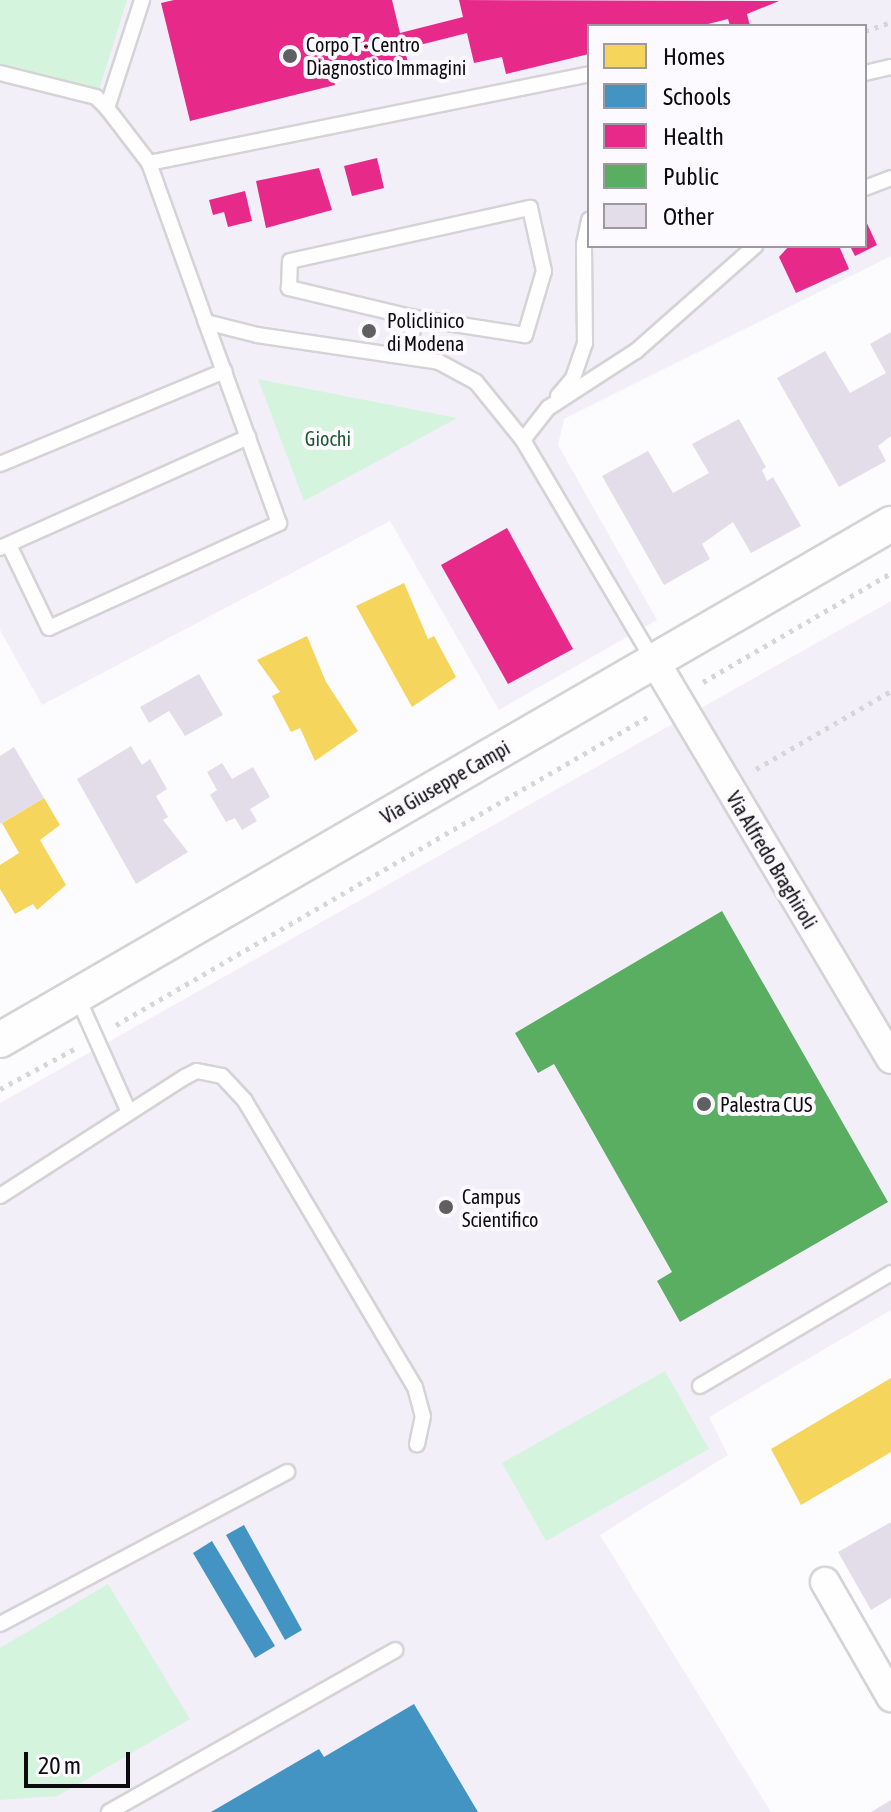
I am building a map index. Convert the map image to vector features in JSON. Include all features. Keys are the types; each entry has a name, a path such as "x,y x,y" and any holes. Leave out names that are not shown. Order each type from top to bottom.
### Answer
{"street":[{"name":"Via Giuseppe Campi","path":"2,1033 77,996 891,524"},
{"name":"Via Alfredo Braghiroli","path":"654,660 728,786 883,1025 891,1059"},
{"path":"825,1582 891,1697"}],"lane":[{"path":"107,108 142,0"},
{"path":"867,73 891,67"},
{"path":"0,73 96,97 149,163 206,322 248,437 279,523 49,628 4,547 248,437"},
{"path":"149,163 587,74"},
{"path":"867,187 891,178"},
{"path":"530,208 544,271 525,335 415,318 289,288 290,261 530,208"},
{"path":"523,440 573,378 585,343 584,244 587,230"},
{"path":"548,408 636,351 753,248"},
{"path":"408,357 415,318"},
{"path":"206,322 257,335 439,362 476,382 523,440 654,660"},
{"path":"0,464 224,371"},
{"path":"77,996 129,1112"},
{"path":"0,1196 197,1071 222,1076 235,1087 415,1387 423,1416 417,1444"},
{"path":"700,1386 891,1273"},
{"path":"0,1624 287,1472"},
{"path":"109,1812 395,1650"}],"path":[{"path":"867,30 891,22"},
{"path":"0,1089 96,1037 891,573"},
{"path":"728,786 891,691"}],"shaded area":[{"name":"Policlinico di Modena","path":"0,0 891,0 891,256 564,419 558,445 657,620 499,710 390,521 42,705 0,630"},
{"name":"Campus Scientifico","path":"891,601 891,1310 709,1417 728,1455 600,1535 771,1812 0,1812 0,1103"}],"green space":[{"path":"0,0 127,0 99,90 0,64"},
{"name":"Giochi","path":"258,379 457,418 304,501"},
{"path":"665,1371 709,1449 546,1541 502,1463"},
{"path":"108,1584 190,1719 58,1796 0,1800 0,1648"}],"building: Homes":[{"path":"404,583 428,639 434,636 456,677 412,707 356,606"},
{"path":"307,636 326,682 358,731 315,761 300,728 291,732 272,696 280,692 257,660"},
{"path":"44,798 60,825 40,840 66,885 37,910 33,904 15,914 0,889 0,865 19,853 2,823"},
{"path":"891,1378 891,1452 801,1505 771,1449"}],"building: Schools":[{"path":"244,1525 302,1630 285,1640 226,1535"},
{"path":"212,1541 275,1646 255,1658 193,1553"},
{"path":"414,1704 478,1812 211,1812 319,1749 324,1757"}],"building: Health":[{"name":"Corpo T - Centro Diagnostico Immagini","path":"174,0 392,0 400,33 463,17 459,0 779,1 747,14 750,24 729,24 728,19 708,24 587,24 587,54 506,74 502,57 474,63 467,33 404,49 408,62 346,77 343,63 330,67 335,85 190,121 161,3"},
{"path":"377,158 384,188 352,196 344,166"},
{"path":"319,168 332,210 266,228 256,181"},
{"path":"245,191 252,221 228,227 224,212 213,215 209,200"},
{"path":"867,223 877,245 855,256 851,248 867,248"},
{"path":"787,248 840,248 849,269 796,293 779,257"},
{"path":"507,528 573,649 508,684 441,565"}],"building: Public":[{"name":"Palestra CUS","path":"722,911 888,1202 680,1322 657,1281 672,1272 585,1118 554,1064 538,1073 515,1033"}],"building: Other":[{"path":"891,332 891,436 878,446 886,461 839,487 777,378 825,351 850,393 886,373 870,344"},
{"path":"739,419 766,467 762,470 767,481 773,477 801,526 751,553 733,522 702,544 710,559 664,585 602,476 648,451 673,493 709,473 692,444"},
{"path":"199,674 223,715 185,736 169,711 149,723 140,707"},
{"path":"131,746 142,765 150,759 167,789 156,796 168,817 163,820 188,852 136,884 77,779"},
{"path":"14,747 44,798 0,824 0,756"},
{"path":"222,763 232,779 253,767 270,797 250,809 257,821 242,830 235,818 226,822 210,795 217,790 207,772"},
{"path":"891,1522 891,1598 871,1610 838,1552"},
{"path":"891,1800 891,1812 871,1812"}],"place":[{"name":"Corpo T - Centro Diagnostico Immagini","path":"290,56"},
{"name":"Policlinico di Modena","path":"369,331"},
{"name":"Palestra CUS","path":"704,1104"},
{"name":"Campus Scientifico","path":"446,1207"}]}
